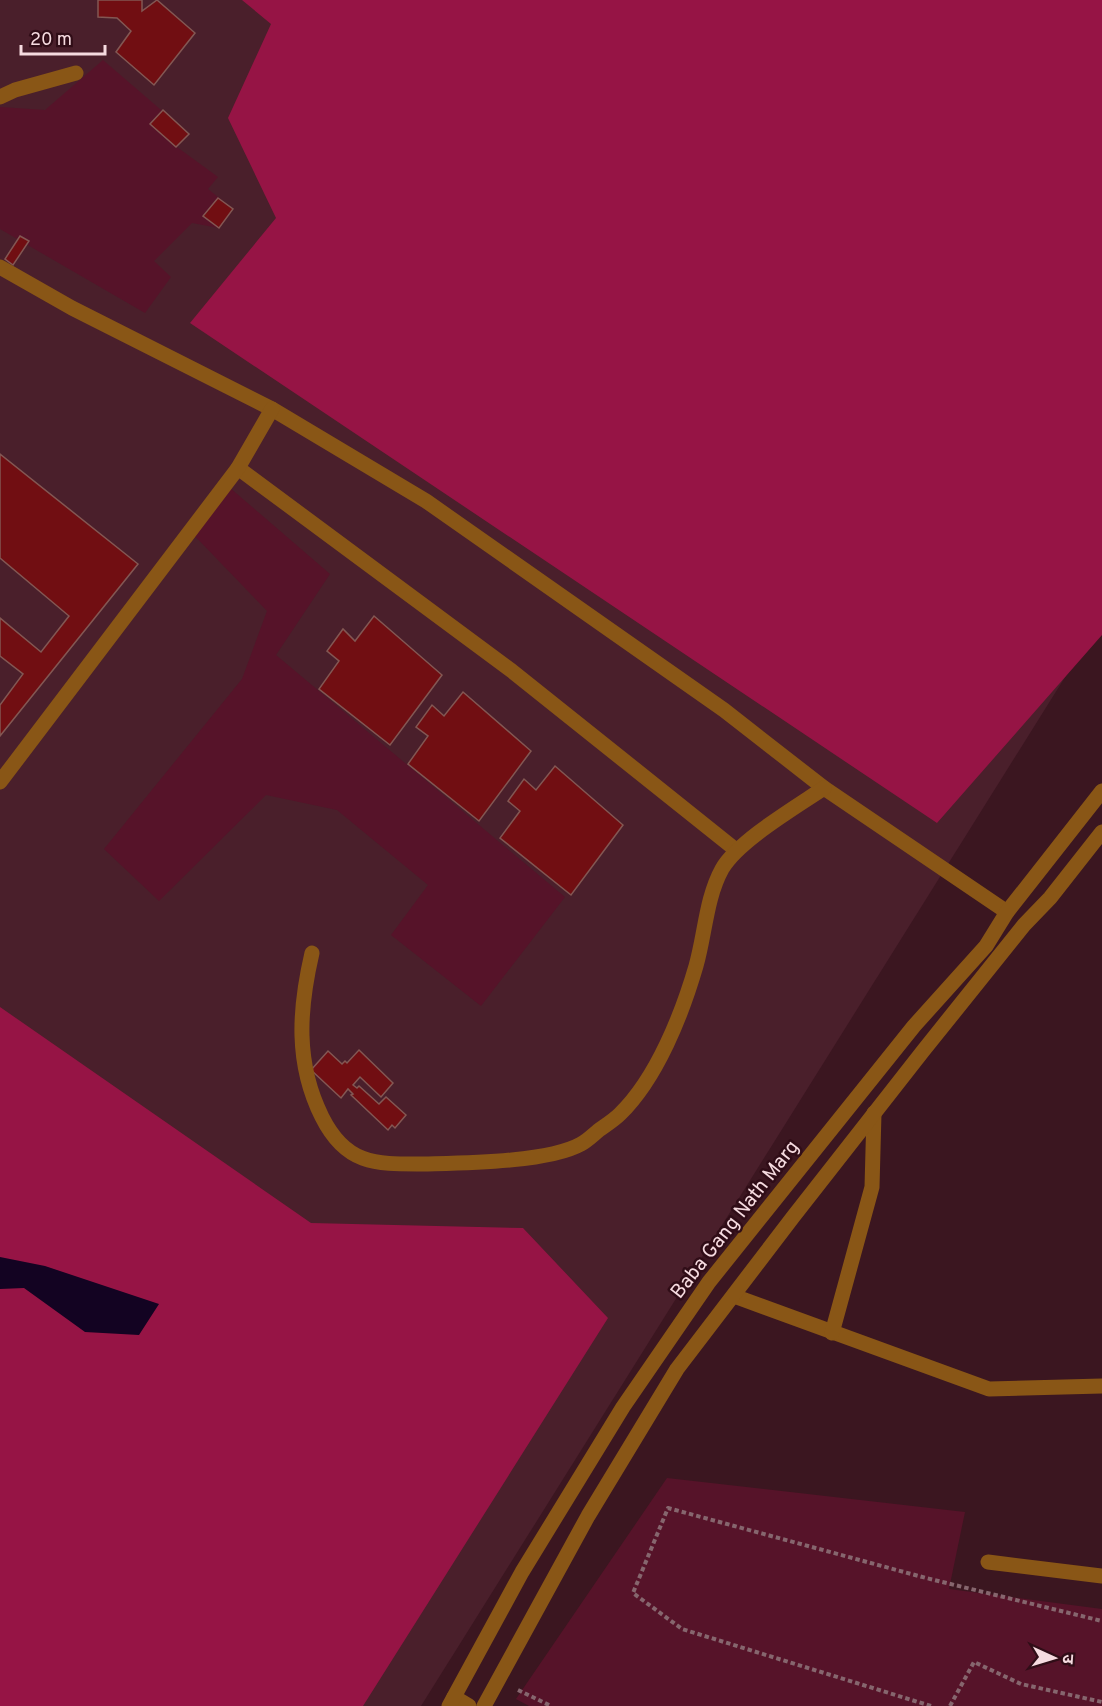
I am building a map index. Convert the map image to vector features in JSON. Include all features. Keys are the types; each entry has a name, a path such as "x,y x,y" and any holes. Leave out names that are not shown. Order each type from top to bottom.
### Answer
{"street":[{"path":"0,97 15,90 76,73"},
{"path":"0,267 72,308 272,409 435,507 724,710 824,788 1024,925"},
{"path":"0,782 238,468 272,409"},
{"path":"238,468 512,671 736,850"},
{"path":"312,953 303,992 301,1045 309,1087 330,1133 342,1148 363,1158 387,1164 453,1163 524,1158 554,1153 580,1145 620,1114 642,1089 679,1016 696,965 713,888 722,869 736,850 824,788"},
{"name":"Baba Gang Nath Marg","path":"451,1701 522,1572 623,1407 709,1282 914,1026 986,946 1007,912 1102,791"},
{"path":"484,1706 588,1516 677,1369 874,1113 1024,925 1050,898 1102,832"},
{"path":"832,1333 872,1187 874,1113"},
{"path":"734,1296 989,1389 1102,1386"},
{"path":"988,1562 1102,1576"},
{"path":"451,1701 469,1706"}],"path":[{"path":"931,1706 682,1629 633,1593 668,1508 926,1578 1102,1621"},
{"path":"950,1706 974,1662 1021,1684 1102,1702"},
{"path":"498,1680 551,1706"}],"shaded area":[{"path":"0,0 1102,0 1102,618 421,1706 0,1706"},
{"path":"242,0 1102,0 1102,635 937,823 190,323 276,218 228,118 271,24"},
{"path":"103,60 189,134 177,147 218,177 208,189 233,209 219,228 192,223 154,261 171,277 145,313 0,229 0,107 45,110"},
{"path":"222,481 330,574 276,655 565,897 481,1006 391,935 428,885 337,810 266,795 159,901 104,849 242,679 267,611 189,530"},
{"path":"0,1007 311,1223 523,1228 608,1318 363,1706 0,1706"},
{"path":"0,1257 45,1266 159,1304 139,1335 85,1332 24,1288 0,1289"},
{"path":"667,1478 965,1512 949,1589 1102,1609 1102,1706 529,1706 516,1699"}],"building":[{"path":"98,0 142,0 142,11 157,0 195,33 154,85 116,52 131,31 117,18 98,17"},
{"path":"163,110 189,134 176,147 150,124"},
{"path":"218,198 233,209 219,228 203,216"},
{"path":"20,236 29,241 13,265 5,259"},
{"path":"0,454 138,564 0,736 0,705 23,674 0,656 0,618 41,652 69,616 0,558"},
{"path":"374,616 442,675 390,745 319,689 339,661 327,651 343,629 355,641"},
{"path":"463,692 531,751 479,821 408,764 428,736 416,727 432,705 444,716"},
{"path":"555,766 623,825 571,895 500,838 520,811 508,801 524,779 536,790"},
{"path":"359,1050 393,1083 381,1097 360,1077 353,1085 357,1088 359,1086 379,1104 386,1097 406,1115 395,1128 392,1125 388,1130 351,1095 353,1094 348,1089 341,1098 311,1070 328,1051 342,1064 345,1061 347,1063"}]}
